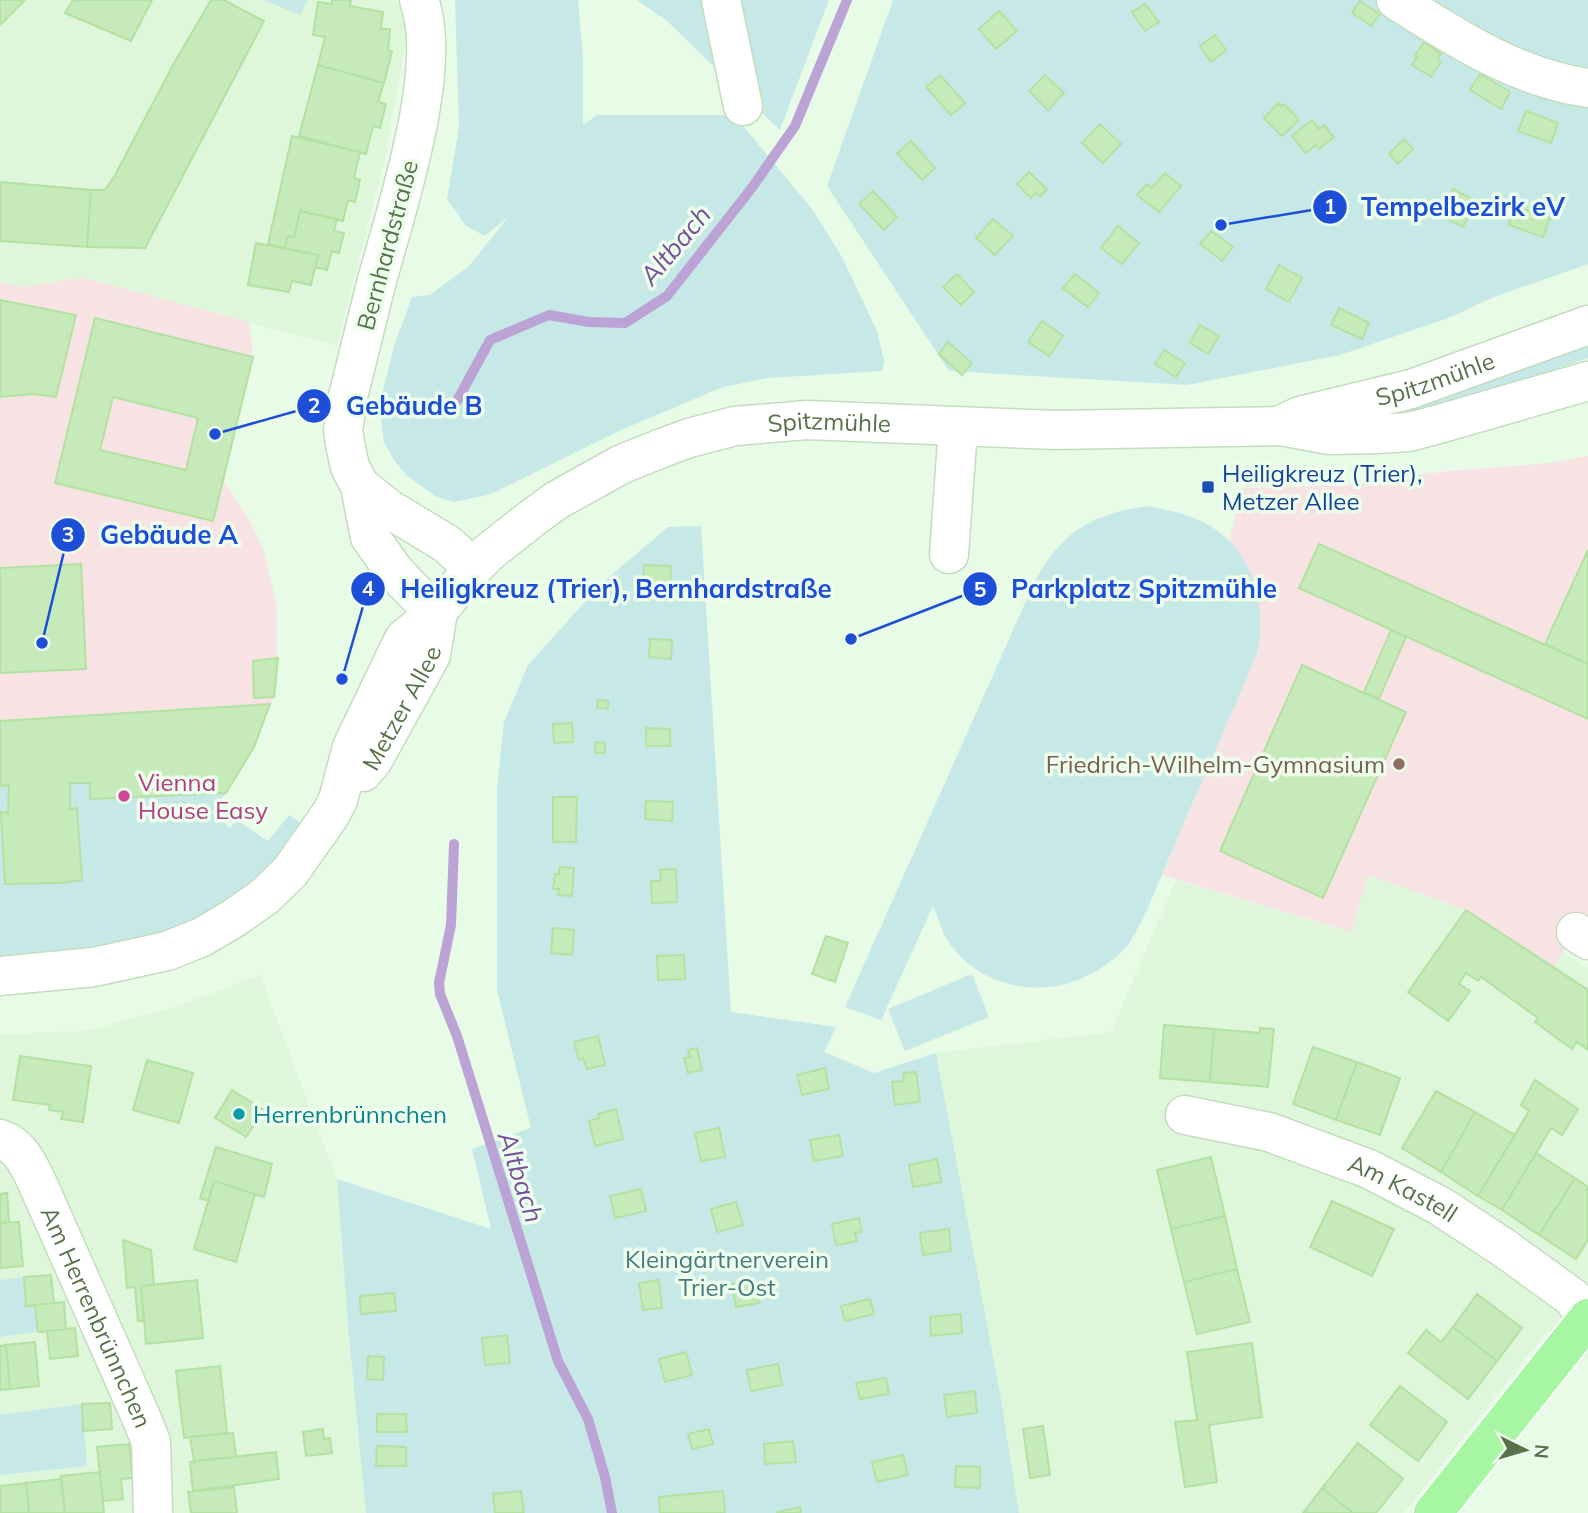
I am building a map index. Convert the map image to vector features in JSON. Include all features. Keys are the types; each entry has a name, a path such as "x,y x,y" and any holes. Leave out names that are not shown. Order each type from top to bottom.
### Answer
{"main road":[{"path":"1433,1513 1588,1320"}],"street":[{"name":"Bernhardstraße","path":"419,0 425,21 426,52 415,138 343,430 348,458 360,486 370,537 395,572 420,598 438,611"},
{"path":"721,0 743,106"},
{"path":"1396,0 1486,54 1558,84 1588,88"},
{"name":"Spitzmühle","path":"1281,426 1300,416 1411,388 1588,325"},
{"name":"Spitzmühle","path":"438,611 472,568 512,533 557,500 622,464 689,438 735,426 794,420 958,428 1110,430 1281,426 1330,435 1409,432 1588,381"},
{"path":"949,554 958,428"},
{"path":"360,486 389,509 447,544 472,568"},
{"name":"Metzer Allee","path":"2,974 62,971 167,951 202,937 264,897 290,872 338,800 373,760 431,655 438,611"},
{"name":"Am Kastell","path":"1185,1115 1269,1132 1369,1169 1440,1206 1504,1248 1573,1298 1588,1320"},
{"name":"Am Herrenbrünnchen","path":"0,1139 19,1151 36,1180 151,1442 153,1513"}],"shaded area":[{"path":"0,0 396,0 409,24 386,154 337,346 84,278 22,287 0,282"},
{"path":"84,278 249,322 253,357 223,480 249,520 264,551 277,607 277,680 270,704 0,721 0,282 22,287"},
{"name":"Friedrich-Wilhelm-Gymnasium","path":"1588,456 1588,913 1554,967 1466,910 1368,875 1351,932 1162,875 1257,654 1243,559 1229,542 1242,488 1346,485 1448,471 1551,463"},
{"path":"1368,875 1466,910 1554,967 1563,952 1588,969 1588,1359 1548,1330 1404,1513 1019,1513 936,1053 1111,1032 1176,880 1350,932"},
{"path":"260,975 337,1179 366,1513 0,1513 0,1034 85,1031 178,1006"}],"green space":[{"path":"263,0 307,0 301,15"},
{"path":"455,0 578,0 583,57 583,125 597,115 734,115 812,209 842,257 877,331 884,361 882,371 768,378 723,387 621,430 491,494 454,502 437,497 407,476 384,442 379,405 395,343 412,297 430,295 469,266 509,216 485,236 466,226 447,199 459,127"},
{"path":"637,0 829,0 780,130 666,20"},
{"path":"893,0 1588,0 1588,264 1494,297 1451,317 1340,355 1187,385 949,371 827,186"},
{"path":"1588,334 1588,358 1496,390 1411,412 1408,403"},
{"path":"1149,506 1201,521 1233,545 1244,560 1258,596 1260,635 1257,654 1132,940 1106,965 1082,978 1041,988 1014,985 1002,982 969,965 945,936 933,906 881,1020 845,1007 1035,581 1057,549 1082,527 1112,514"},
{"name":"Kleingärtnerverein Trier-Ost","path":"701,526 731,1012 836,1027 824,1052 874,1073 936,1053 1001,1399 1019,1513 366,1513 337,1179 491,1229 472,1149 531,1128 497,990 497,788 504,722 528,665 601,584 668,527"},
{"path":"70,783 90,783 91,799 226,793 212,812 230,828 237,820 268,841 289,815 302,824 271,868 222,907 181,930 131,944 0,957 0,786 9,785 8,813 2,812 6,884 61,883 82,880 77,808 70,809"},
{"path":"972,974 989,1017 905,1051 888,1009"},
{"path":"24,1277 26,1305 35,1305 38,1332 0,1337 0,1280"},
{"path":"82,1404 87,1466 0,1475 0,1415"}],"building":[{"path":"0,0 25,0 0,25"},
{"path":"73,0 152,0 131,41 65,13"},
{"path":"211,0 224,0 264,21 145,248 87,247 91,190 105,190 114,177"},
{"path":"332,0 351,0 350,6 383,12 381,29 390,29 388,50 392,52 384,83 318,65 325,37 313,35 318,2 332,4"},
{"path":"1360,1 1380,14 1371,26 1352,13"},
{"path":"1145,4 1159,22 1145,31 1132,12"},
{"path":"999,11 1017,31 996,49 979,29"},
{"path":"1215,35 1226,50 1211,62 1200,46"},
{"path":"1424,42 1441,54 1437,59 1441,62 1431,77 1412,65"},
{"path":"318,65 384,83 378,102 386,104 380,128 373,126 366,154 299,136"},
{"path":"1480,74 1510,92 1501,109 1470,90"},
{"path":"940,75 965,103 951,115 926,87"},
{"path":"1045,75 1064,93 1048,110 1029,91"},
{"path":"1278,103 1281,106 1284,104 1299,120 1282,136 1264,118"},
{"path":"1526,111 1558,123 1551,143 1518,131"},
{"path":"1312,120 1319,129 1324,125 1334,137 1319,149 1316,145 1306,153 1292,136"},
{"path":"1100,124 1121,144 1103,163 1082,143"},
{"path":"292,136 360,152 354,178 360,180 355,202 348,200 343,221 300,211 294,237 288,236 285,248 268,244"},
{"path":"1404,139 1413,149 1398,164 1389,154"},
{"path":"911,141 935,168 922,180 897,153"},
{"path":"1029,172 1047,189 1040,197 1036,193 1031,198 1017,184"},
{"path":"1165,173 1181,186 1159,212 1137,195 1147,184 1152,188"},
{"path":"0,182 91,190 87,247 0,241"},
{"path":"1453,189 1476,201 1463,227 1439,215"},
{"path":"873,191 897,217 884,230 859,204"},
{"path":"1515,206 1550,218 1543,237 1509,225"},
{"path":"300,211 337,219 334,231 344,233 339,253 332,251 327,270 315,267 318,255 285,248 288,236 294,237"},
{"path":"993,219 1013,236 995,255 976,238"},
{"path":"1118,226 1139,243 1122,264 1101,248"},
{"path":"1211,231 1233,247 1222,261 1200,244"},
{"path":"256,243 318,255 311,285 292,281 289,292 248,285"},
{"path":"1279,265 1302,278 1289,302 1266,289"},
{"path":"957,274 974,292 961,305 943,287"},
{"path":"1075,274 1099,293 1088,307 1063,288"},
{"path":"0,300 76,315 56,397 33,394 0,397"},
{"path":"1339,308 1369,323 1362,339 1331,325"},
{"path":"95,318 253,357 213,521 55,483","holes":["113,397 198,418 186,470 100,450"]},
{"path":"1042,321 1063,336 1049,356 1028,342"},
{"path":"1200,325 1219,336 1208,354 1190,343"},
{"path":"948,342 972,363 962,375 939,354"},
{"path":"1164,350 1185,363 1176,377 1155,364"},
{"path":"1319,544 1588,664 1588,719 1299,588"},
{"path":"1588,550 1588,664 1545,644"},
{"path":"81,564 86,669 0,673 0,568"},
{"path":"644,565 671,566 670,588 643,588"},
{"path":"1391,630 1406,637 1379,699 1364,692"},
{"path":"650,639 672,640 671,659 649,657"},
{"path":"278,658 274,697 254,698 253,661"},
{"path":"1302,665 1406,712 1323,898 1220,851"},
{"path":"598,700 608,701 608,709 597,708"},
{"name":"Vienna House Easy","path":"270,704 254,747 226,793 90,799 90,783 70,783 70,809 77,808 82,880 5,884 1,812 8,813 9,785 0,786 0,721"},
{"path":"572,723 573,742 554,743 553,724"},
{"path":"646,728 670,729 670,746 646,746"},
{"path":"596,742 605,743 605,753 595,753"},
{"path":"553,797 577,797 576,842 553,842"},
{"path":"646,801 673,802 672,821 645,819"},
{"path":"560,867 574,868 572,896 558,895 559,889 553,889 555,874 559,874"},
{"path":"676,869 677,902 652,903 651,881 661,881 660,870"},
{"path":"1466,910 1588,990 1588,1050 1577,1042 1572,1049 1535,1022 1538,1018 1481,977 1478,981 1466,973 1459,984 1470,991 1448,1021 1408,992"},
{"path":"553,928 574,930 572,955 551,953"},
{"path":"826,936 848,943 835,982 812,974"},
{"path":"684,955 685,979 658,980 657,956"},
{"path":"1164,1025 1214,1029 1210,1082 1160,1078"},
{"path":"1260,1028 1274,1029 1268,1087 1210,1082 1214,1029 1260,1033"},
{"path":"598,1036 605,1065 587,1069 583,1058 579,1060 574,1042"},
{"path":"1313,1047 1357,1062 1336,1120 1293,1104"},
{"path":"697,1048 702,1070 688,1073 684,1058 690,1057 688,1050"},
{"path":"20,1056 91,1066 83,1122 61,1119 63,1112 49,1110 50,1105 13,1100"},
{"path":"147,1060 193,1073 179,1123 133,1110"},
{"path":"1357,1062 1400,1078 1380,1135 1336,1120"},
{"path":"825,1068 829,1089 802,1095 797,1075"},
{"path":"916,1072 920,1102 895,1105 892,1082 904,1081 903,1073"},
{"path":"1535,1080 1578,1109 1562,1135 1551,1128 1502,1210 1478,1196 1529,1111 1521,1105"},
{"name":"Herrenbrünnchen","path":"232,1090 264,1110 246,1137 215,1118"},
{"path":"1436,1091 1475,1112 1441,1172 1402,1148"},
{"path":"616,1109 623,1139 595,1146 589,1121 599,1118 598,1114"},
{"path":"1475,1112 1515,1135 1478,1196 1441,1172"},
{"path":"719,1128 725,1157 701,1161 695,1133"},
{"path":"839,1135 843,1156 814,1161 810,1140"},
{"path":"216,1147 272,1164 264,1197 214,1181 209,1201 200,1198"},
{"path":"1536,1153 1575,1178 1539,1235 1502,1210"},
{"path":"1211,1157 1225,1216 1171,1229 1157,1170"},
{"path":"937,1159 941,1182 913,1187 909,1165"},
{"path":"1575,1178 1588,1187 1588,1240 1576,1259 1539,1235"},
{"path":"214,1181 255,1194 236,1262 194,1249"},
{"path":"641,1189 646,1211 615,1218 610,1196"},
{"path":"7,1193 9,1222 0,1223 0,1194"},
{"path":"1332,1201 1394,1229 1372,1276 1310,1247"},
{"path":"736,1202 743,1225 717,1232 711,1209"},
{"path":"1225,1216 1237,1269 1184,1282 1171,1229"},
{"path":"859,1218 862,1232 855,1233 857,1241 836,1245 832,1224"},
{"path":"19,1222 23,1266 0,1268 0,1223"},
{"path":"949,1229 951,1251 923,1255 920,1233"},
{"path":"123,1240 151,1250 154,1284 141,1286 144,1320 138,1321 135,1287 127,1288"},
{"path":"1237,1269 1250,1322 1197,1334 1184,1282"},
{"path":"51,1275 54,1303 26,1306 24,1277"},
{"path":"197,1280 203,1338 146,1344 141,1286"},
{"path":"659,1280 662,1308 643,1310 639,1283"},
{"path":"755,1281 759,1303 736,1307 732,1284"},
{"path":"394,1293 396,1311 361,1314 360,1296"},
{"path":"1477,1294 1522,1328 1497,1361 1453,1327"},
{"path":"870,1299 874,1314 845,1321 841,1306"},
{"path":"64,1302 66,1329 38,1332 35,1305"},
{"path":"961,1314 962,1333 931,1336 930,1317"},
{"path":"1453,1327 1497,1361 1468,1399 1408,1353 1426,1330 1441,1342"},
{"path":"75,1328 78,1356 50,1359 47,1331"},
{"path":"507,1335 510,1363 485,1365 482,1338"},
{"path":"35,1342 39,1386 10,1389 6,1345"},
{"path":"1252,1343 1262,1417 1209,1425 1217,1482 1185,1487 1175,1422 1197,1420 1187,1352"},
{"path":"6,1345 10,1389 0,1390 0,1346"},
{"path":"686,1352 692,1375 665,1382 659,1359"},
{"path":"368,1356 384,1357 383,1380 367,1379"},
{"path":"778,1364 782,1385 751,1391 747,1370"},
{"path":"220,1366 227,1433 184,1438 176,1371"},
{"path":"886,1378 889,1394 860,1399 856,1383"},
{"path":"1400,1386 1447,1422 1418,1461 1370,1425"},
{"path":"975,1391 977,1413 947,1417 944,1395"},
{"path":"110,1403 112,1429 83,1431 82,1404"},
{"path":"377,1414 406,1414 407,1432 377,1432"},
{"path":"1043,1426 1050,1475 1030,1478 1023,1429"},
{"path":"323,1429 324,1439 330,1438 332,1453 306,1456 303,1432"},
{"path":"709,1429 713,1444 692,1449 688,1434"},
{"path":"233,1433 236,1457 194,1461 190,1437"},
{"path":"793,1441 796,1462 765,1464 764,1444"},
{"path":"1358,1443 1403,1479 1376,1513 1353,1513 1322,1488"},
{"path":"129,1444 133,1478 121,1479 123,1499 103,1501 97,1447"},
{"path":"377,1446 406,1447 406,1466 376,1466"},
{"path":"276,1452 279,1479 193,1491 190,1462"},
{"path":"903,1455 908,1475 877,1482 872,1462"},
{"path":"956,1466 980,1467 980,1488 955,1487"},
{"path":"100,1472 104,1513 65,1513 61,1476"},
{"path":"61,1479 65,1513 29,1513 26,1483"},
{"path":"26,1483 29,1513 0,1513 0,1486"},
{"path":"234,1487 237,1513 191,1513 188,1492"},
{"path":"1322,1488 1353,1513 1303,1513"},
{"path":"521,1491 524,1513 495,1513 493,1494"},
{"path":"723,1491 725,1513 660,1513 659,1497"},
{"path":"800,1507 801,1513 777,1513 777,1512"}],"waterway":[{"name":"Altbach","path":"457,401 490,340 549,315 589,322 625,323 667,296 751,189 795,126 847,0"},
{"name":"Altbach","path":"454,844 451,925 439,983 440,994 457,1036 558,1361 588,1419 605,1477 612,1513"}],"place":[{"name":"Tempelbezirk eV","path":"1221,225"},
{"name":"Gebäude B","path":"215,434"},
{"name":"Heiligkreuz (Trier), Metzer Allee","path":"1208,487"},
{"name":"Parkplatz Spitzmühle","path":"851,639"},
{"name":"Gebäude A","path":"42,643"},
{"name":"Heiligkreuz (Trier), Bernhardstraße","path":"342,679"},
{"name":"Friedrich-Wilhelm-Gymnasium","path":"1399,764"},
{"name":"Vienna House Easy","path":"124,796"},
{"name":"Herrenbrünnchen","path":"239,1114"}]}
